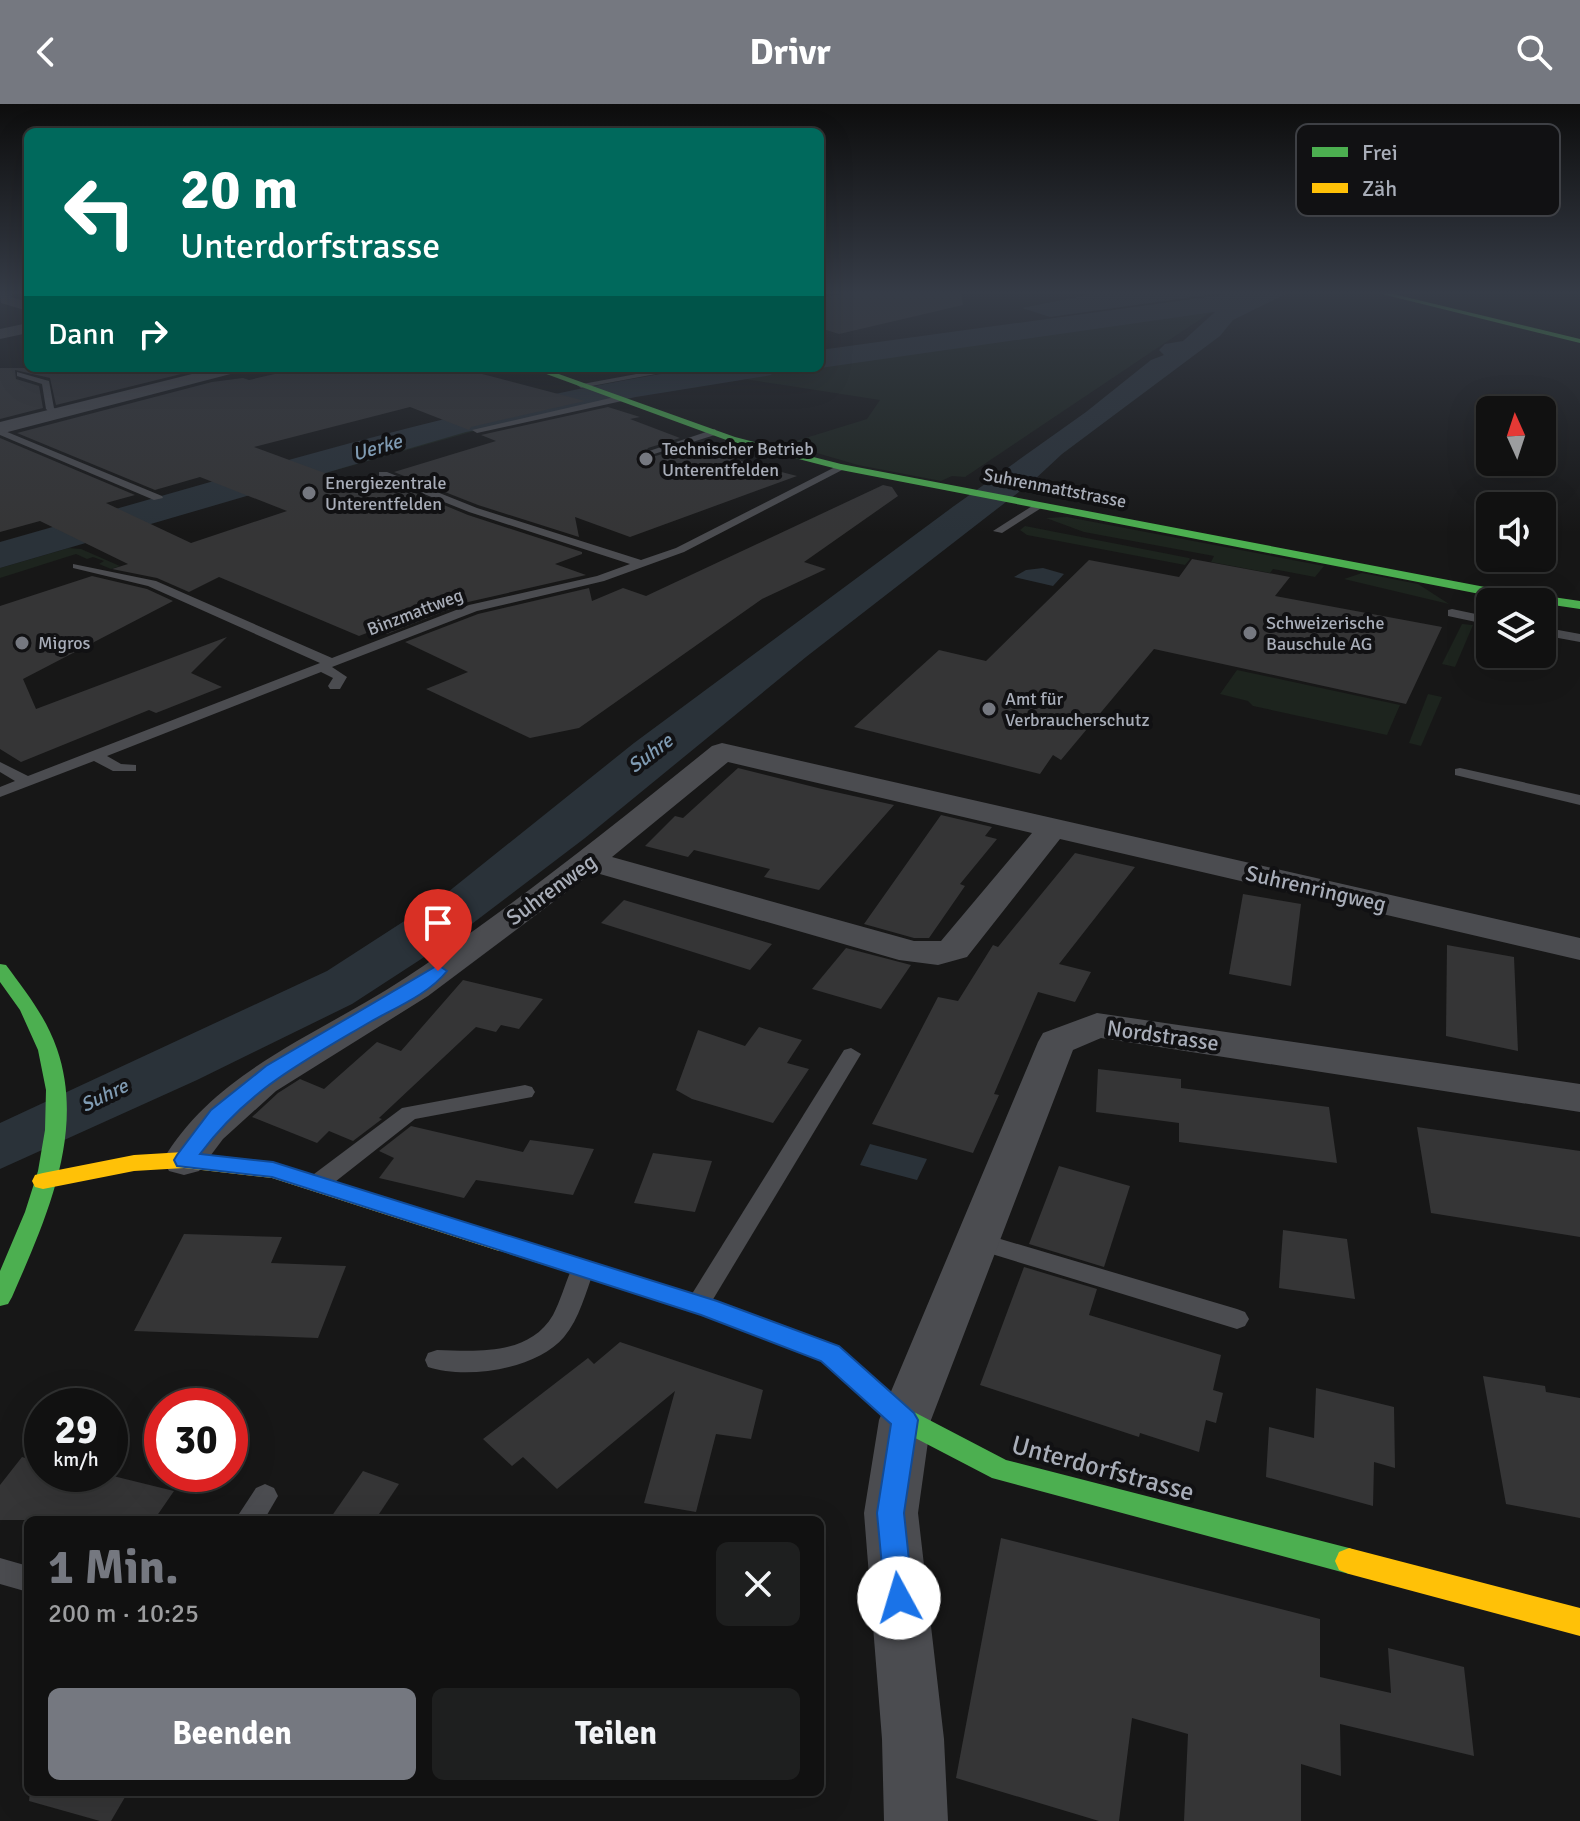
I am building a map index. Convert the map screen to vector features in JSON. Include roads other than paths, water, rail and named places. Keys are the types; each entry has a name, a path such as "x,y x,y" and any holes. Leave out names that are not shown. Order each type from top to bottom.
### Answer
{"street":[{"path":"0,430 205,373"},
{"name":"Suhrenmattstrasse","path":"548,373 715,432 841,467 1485,591 1580,605"},
{"name":"Suhrenringweg","path":"722,752 1580,949"},
{"name":"Suhrenweg","path":"184,1160 218,1115 273,1071 413,989 589,861 722,752"},
{"path":"589,861 912,952 938,954 954,949 1053,827"},
{"path":"0,969 32,1013 49,1046 55,1067 57,1112 28,1237 0,1297"},
{"name":"Nordstrasse","path":"916,1821 913,1739 891,1513 905,1420 1057,1042 1097,1025 1580,1098"},
{"name":"Unterdorfstrasse","path":"44,1175 184,1160 273,1170 318,1183 698,1305 830,1354 905,1420 1001,1470 1580,1622"}],"lane":[{"path":"583,386 655,373"},
{"path":"20,374 46,383 50,409 58,414"},
{"path":"477,430 616,398"},
{"path":"0,430 158,498"},
{"path":"654,451 715,432"},
{"name":"Binzmattweg","path":"0,792 473,608 600,579 680,550 841,467"},
{"path":"383,474 473,510 641,564"},
{"path":"998,531 1033,504"},
{"path":"77,566 152,583 326,665 340,677 335,686"},
{"path":"1452,613 1476,618"},
{"path":"1556,634 1580,638"},
{"path":"95,755 118,768 131,768"},
{"path":"0,766 27,782"},
{"path":"1460,772 1580,800"},
{"path":"698,1305 851,1054"},
{"path":"318,1183 409,1113 525,1092"},
{"path":"977,1241 1237,1319"},
{"path":"437,1360 500,1361 526,1353 556,1331 583,1268"},
{"path":"252,1516 265,1496"},
{"path":"0,1571 24,1578"}],"water":[{"name":"Suhre","path":"1135,373 1170,373 1062,454 1033,481 806,657 585,838 452,939 352,1004 197,1080 0,1169 0,1123 327,971 443,896 634,743"},
{"path":"1043,568 1064,574 1053,586 1014,577 1026,570"},
{"path":"870,1144 927,1159 917,1180 860,1165"}],"waterway":[{"name":"Uerke","path":"0,555 460,423 636,387 727,373"}],"place":[{"name":"Technischer Betrieb Unterentfelden","path":"646,459"},
{"name":"Energiezentrale Unterentfelden","path":"309,493"},
{"name":"Schweizerische Bauschule AG","path":"1250,633"},
{"name":"Migros","path":"22,643"},
{"name":"Amt für Verbraucherschutz","path":"989,709"}]}
